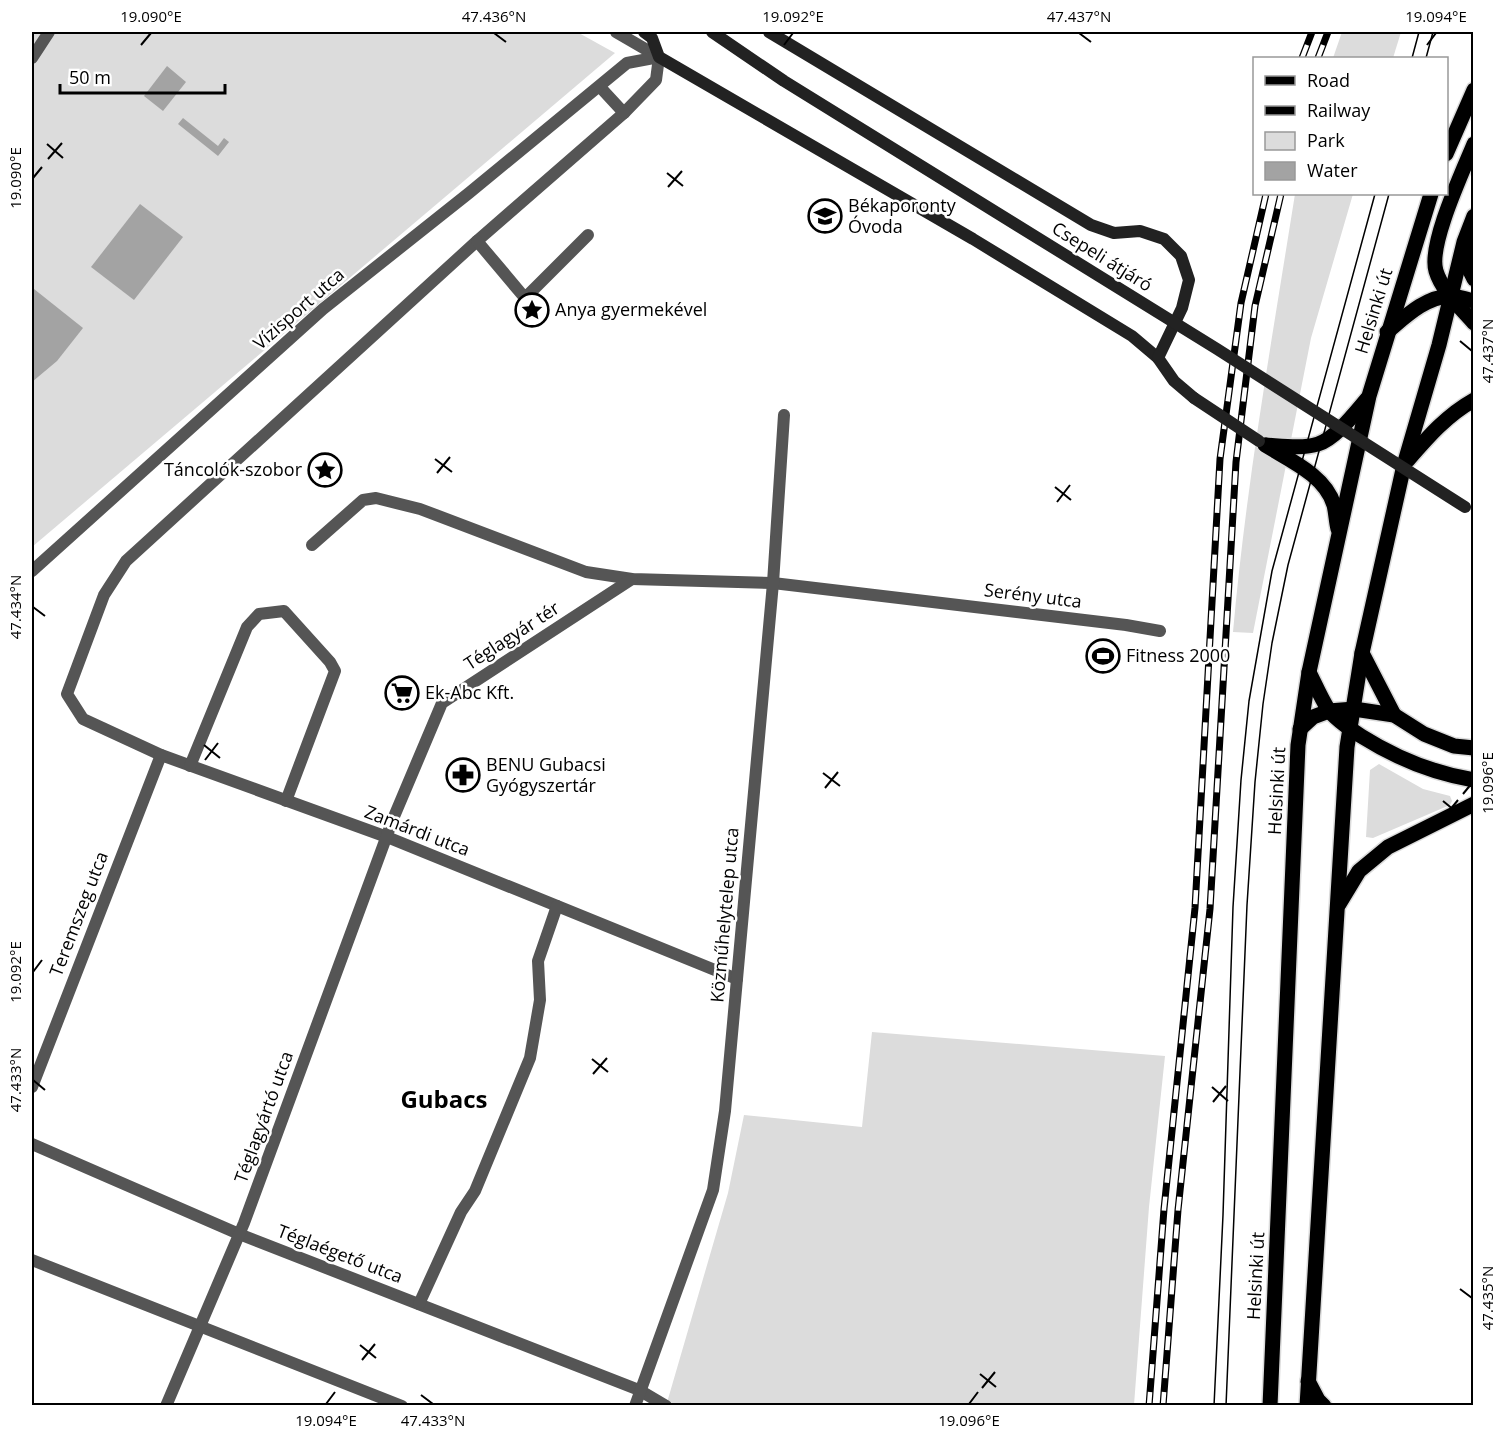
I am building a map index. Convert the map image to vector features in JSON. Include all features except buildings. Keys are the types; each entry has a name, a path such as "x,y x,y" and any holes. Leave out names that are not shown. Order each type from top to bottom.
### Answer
{"main road":[{"path":"644,32 652,38 659,57 983,245 1132,336 1158,358 1174,381 1194,398 1312,475 1323,485 1334,504 1339,537"},
{"name":"Csepeli átjáró","path":"712,32 784,81 1207,343 1473,512"},
{"path":"769,32 1091,225 1114,233 1140,231 1164,239 1182,256 1189,280 1182,308 1158,358"},
{"path":"1448,149 1473,90"},
{"path":"1473,144 1446,216 1434,256 1436,271 1450,296 1473,323"},
{"name":"Helsinki út","path":"1270,1406 1300,729 1309,672 1369,396 1431,195"},
{"path":"1307,1406 1347,747 1362,653 1404,465 1473,216"},
{"path":"1464,242 1467,266 1473,279"},
{"path":"1388,332 1414,309 1450,296 1473,302"},
{"path":"1265,445 1320,444 1342,427 1369,396"},
{"path":"1404,465 1433,431 1461,407 1473,400"},
{"path":"1362,653 1394,715"},
{"path":"1309,672 1329,711 1350,729 1416,765 1473,780"},
{"path":"1300,729 1313,717 1329,711 1354,709 1394,715 1424,734 1454,746 1473,748"},
{"path":"1338,907 1359,870 1388,847 1473,804"},
{"path":"1308,1381 1323,1406"}],"street":[{"path":"32,58 49,32"},
{"path":"588,235 525,298 477,241 624,113 656,80 659,57 616,32"},
{"name":"Vízisport utca","path":"32,571 323,309 627,63 659,57"},
{"path":"600,87 624,113"},
{"name":"Zamárdi utca","path":"477,241 126,561 104,595 67,694 83,719 161,755 387,837 737,979"},
{"name":"Közműhelytelep utca","path":"635,1406 713,1190 725,1111 773,583 784,415"},
{"path":"312,545 363,500 376,498 420,509 586,572 632,579 773,583"},
{"name":"Téglagyár tér","path":"387,837 442,704 632,579"},
{"name":"Serény utca","path":"773,583 1160,631"},
{"path":"190,766 247,627 259,614 284,611 330,662 335,671 286,801"},
{"name":"Teremszeg utca","path":"32,1087 161,755"},
{"name":"Téglagyártó utca","path":"166,1406 239,1234 387,837"},
{"path":"419,1304 461,1212 475,1191 530,1058 540,1000 538,961 557,906"},
{"name":"Téglaégető utca","path":"32,1144 239,1234 639,1390 666,1406"},
{"path":"32,1260 402,1406"}],"green space":[{"path":"32,32 577,32 615,53 32,547"},
{"path":"1342,32 1401,32 1393,57 1333,57"},
{"path":"1295,195 1353,195 1311,338 1253,633 1233,632 1252,467"},
{"path":"1379,764 1423,789 1450,796 1452,801 1450,805 1373,838 1366,837 1370,770"},
{"path":"872,1032 1165,1056 1149,1207 1134,1405 666,1406 728,1193 744,1115 862,1127"}],"water":[{"path":"167,66 186,82 163,111 144,96"},
{"path":"183,118 218,146 224,138 229,142 218,156 178,124"},
{"path":"140,204 183,237 134,300 91,267"},
{"path":"34,289 83,328 57,361 32,382 32,292"}],"tram line":[{"path":"1412,57 1419,32"},
{"path":"1426,57 1433,32"},
{"path":"1214,1406 1233,907 1241,780 1249,701 1272,571 1375,195"},
{"path":"1226,1406 1247,905 1263,704 1272,643 1288,565 1389,195"}],"railway":[{"path":"1302,57 1312,32"},
{"path":"1318,57 1328,32"},
{"path":"1149,1406 1164,1209 1195,908 1220,459 1241,303 1266,195"},
{"path":"1163,1406 1178,1210 1210,909 1236,462 1255,306 1281,195"}],"place":[{"name":"Békaporonty Óvoda","path":"825,216"},
{"name":"Anya gyermekével","path":"532,310"},
{"name":"Táncolók-szobor","path":"325,470"},
{"name":"Fitness 2000","path":"1103,656"},
{"name":"Ek-Abc Kft.","path":"402,693"},
{"name":"BENU Gubacsi Gyógyszertár","path":"463,775"}],"district":[{"name":"Gubacs","path":"444,1100"}]}
